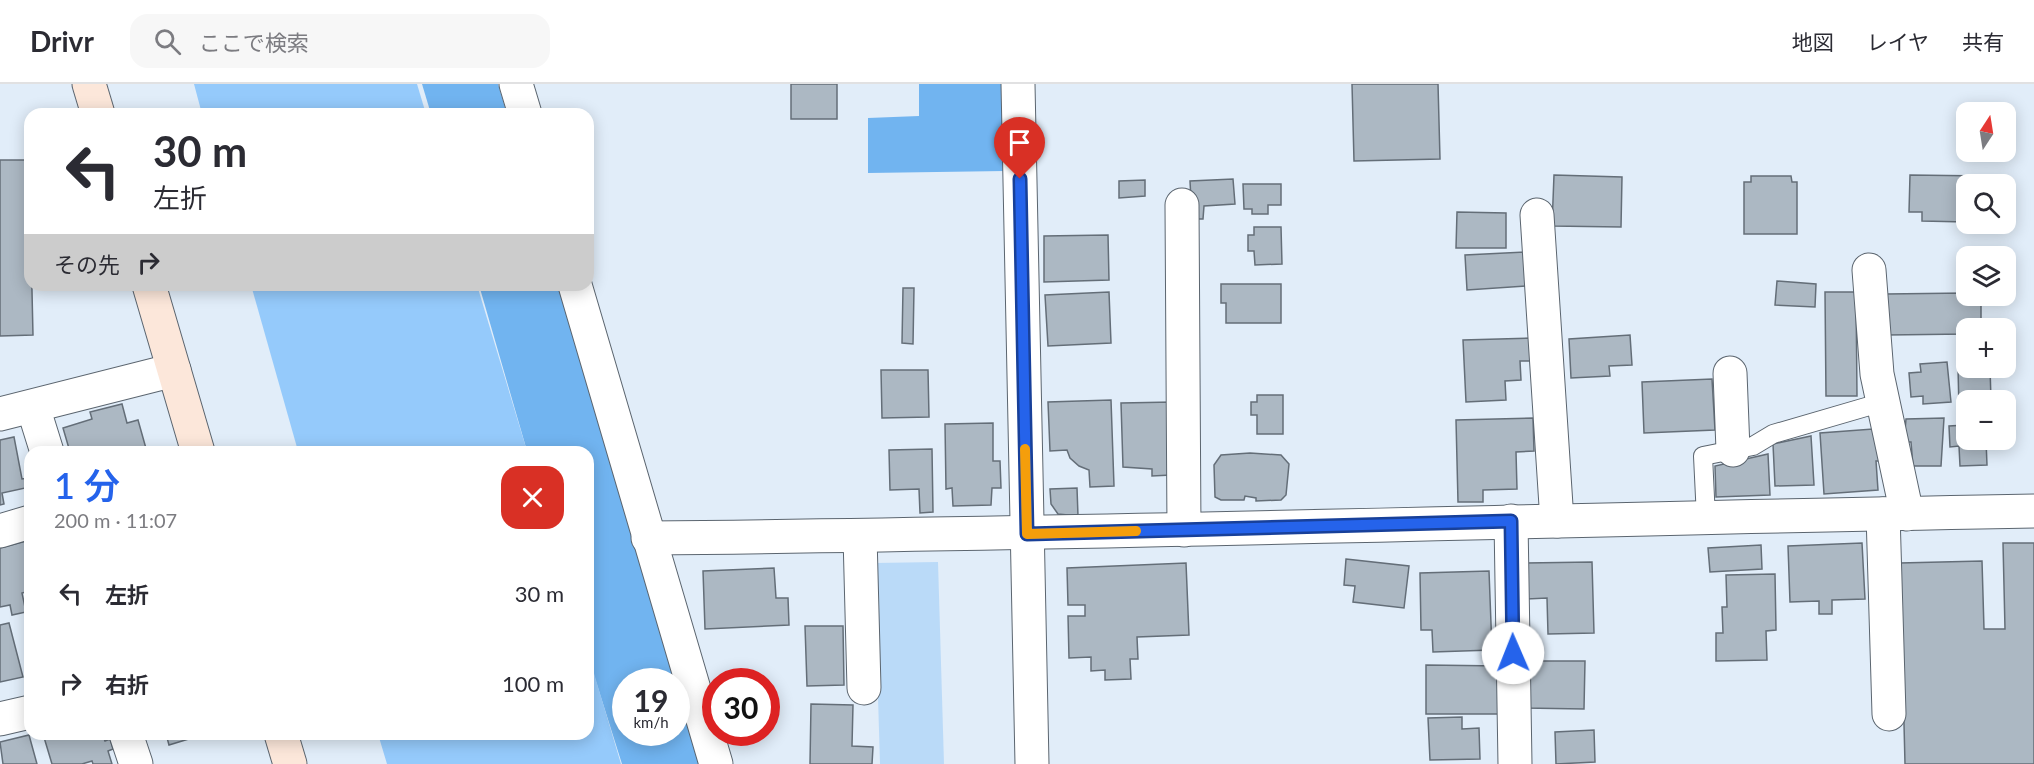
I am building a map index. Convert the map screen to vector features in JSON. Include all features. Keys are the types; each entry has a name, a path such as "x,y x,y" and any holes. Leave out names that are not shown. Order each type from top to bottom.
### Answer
{"street":[{"path":"89,84 96,108"},
{"path":"516,84 523,108"},
{"path":"1018,84 1032,764"},
{"path":"1182,205 1184,530"},
{"path":"1537,215 1557,521"},
{"path":"1869,270 1877,374 1883,402 1895,514 1889,714"},
{"path":"151,291 196,446"},
{"path":"576,291 716,764"},
{"path":"0,414 174,370"},
{"path":"1730,373 1733,450"},
{"path":"33,407 45,446"},
{"path":"648,538 1027,534 1511,521 2034,512"},
{"path":"1511,521 1515,764"},
{"path":"0,531 24,524"},
{"path":"860,536 864,688"},
{"path":"0,719 24,713"},
{"path":"128,740 135,764"},
{"path":"283,740 290,764"}],"lane":[{"path":"1706,518 1702,456 1754,446 1773,434 1883,402"}],"shaded area":[{"path":"194,84 417,84 424,108 200,108"},
{"path":"422,84 498,84 505,108 429,108"},
{"path":"919,84 1003,84 1005,171 868,173 868,118 919,116"},
{"path":"253,291 479,291 525,446 297,446"},
{"path":"481,291 560,291 671,668 612,668 612,732 594,675 594,446 526,446"},
{"path":"938,562 944,764 880,764 874,563"},
{"path":"594,673 612,734 612,746 616,746 621,764 387,764 380,740 594,740"},
{"path":"690,730 700,764 622,764 616,746 690,746"}],"building":[{"path":"791,84 837,84 837,119 791,119"},
{"path":"1352,84 1438,84 1440,159 1354,161"},
{"path":"0,160 24,160 24,291 32,291 33,335 0,336"},
{"path":"1554,175 1622,177 1621,227 1552,226"},
{"path":"1910,175 1956,176 1956,222 1922,221 1922,212 1909,212"},
{"path":"1751,176 1791,176 1792,182 1797,182 1797,234 1744,234 1744,182 1751,182"},
{"path":"1233,179 1235,204 1204,206 1203,219 1192,219 1190,181"},
{"path":"1145,180 1145,196 1119,198 1119,181"},
{"path":"1243,184 1281,184 1281,205 1268,205 1268,214 1252,214 1252,209 1244,209"},
{"path":"1457,212 1506,213 1506,248 1456,248"},
{"path":"1254,227 1281,227 1282,264 1255,265 1254,251 1248,251 1248,235 1254,235"},
{"path":"1108,235 1109,280 1044,282 1044,236"},
{"path":"1525,252 1527,286 1467,290 1465,255"},
{"path":"1777,281 1816,284 1815,307 1775,305"},
{"path":"1221,284 1281,284 1281,323 1226,323 1226,303 1221,303"},
{"path":"903,288 914,288 913,344 902,343"},
{"path":"1109,292 1111,343 1048,346 1045,295"},
{"path":"1825,292 1856,292 1857,396 1826,396"},
{"path":"1956,293 1956,306 1981,306 1981,318 1956,318 1956,334 1887,335 1886,294"},
{"path":"1630,335 1632,365 1609,366 1610,376 1571,378 1569,339"},
{"path":"1533,338 1534,361 1520,361 1521,380 1505,381 1506,400 1466,402 1463,340"},
{"path":"1947,362 1951,402 1923,404 1923,396 1911,397 1909,373 1921,372 1920,364"},
{"path":"881,370 928,370 929,417 882,418"},
{"path":"1958,378 1990,378 1991,390 1959,390"},
{"path":"1712,379 1715,430 1644,433 1642,382"},
{"path":"1257,395 1283,395 1283,434 1257,434 1257,415 1251,415 1251,402 1257,402"},
{"path":"1111,400 1114,486 1090,487 1089,470 1079,466 1070,458 1067,450 1050,451 1048,402"},
{"path":"1173,402 1171,475 1152,476 1152,469 1123,467 1121,403"},
{"path":"122,404 127,423 138,420 145,446 68,446 63,428 92,419 90,412"},
{"path":"1533,418 1534,451 1516,452 1517,489 1483,490 1483,502 1458,502 1456,420"},
{"path":"1944,418 1941,466 1913,466 1911,442 1904,442 1906,419"},
{"path":"993,423 993,461 1000,461 1001,488 992,488 991,505 953,506 952,488 946,489 945,424"},
{"path":"1949,426 1956,426 1956,446 1950,447"},
{"path":"1873,429 1881,461 1876,461 1878,490 1824,494 1820,433"},
{"path":"1811,436 1814,485 1775,486 1773,444"},
{"path":"14,437 22,479 24,479 24,488 2,493 4,504 0,505 0,440"},
{"path":"932,449 933,512 920,513 919,489 890,490 889,450"},
{"path":"1959,450 1986,450 1987,465 1960,466"},
{"path":"1250,453 1281,455 1289,464 1286,495 1281,500 1256,501 1256,498 1245,496 1244,500 1221,500 1215,497 1214,465 1221,455"},
{"path":"1768,454 1770,495 1716,497 1715,466"},
{"path":"1077,488 1078,516 1058,514 1051,504 1050,489"},
{"path":"24,542 24,592 22,593 24,612 12,615 10,605 0,607 0,548"},
{"path":"1862,543 1865,599 1832,600 1832,614 1819,614 1819,601 1790,602 1788,546"},
{"path":"2003,543 2034,543 2034,764 1905,764 1900,563 1982,561 1984,629 2005,629"},
{"path":"1761,545 1762,569 1710,572 1708,548"},
{"path":"1346,559 1409,566 1404,608 1353,602 1355,586 1344,585"},
{"path":"1592,562 1594,633 1548,634 1547,598 1527,599 1526,563"},
{"path":"1186,563 1189,635 1137,637 1138,659 1130,659 1131,679 1105,680 1105,670 1091,671 1091,657 1069,658 1068,616 1085,616 1085,605 1068,605 1067,568"},
{"path":"774,568 776,598 788,598 789,625 705,629 703,571"},
{"path":"1489,571 1492,650 1433,652 1432,630 1421,630 1420,573"},
{"path":"1775,574 1776,630 1766,631 1767,660 1716,661 1716,633 1723,633 1722,607 1727,607 1726,575"},
{"path":"9,623 23,677 0,682 0,625"},
{"path":"805,626 843,626 844,685 807,686"},
{"path":"1524,661 1585,661 1584,709 1524,708"},
{"path":"1426,665 1502,666 1502,714 1426,714"},
{"path":"811,704 853,705 852,746 873,747 872,764 810,764"},
{"path":"1462,717 1462,729 1479,728 1480,759 1430,760 1428,718"},
{"path":"1594,730 1595,762 1556,764 1555,732"},
{"path":"24,736 24,740 30,740 37,764 3,764 0,742"},
{"path":"45,740 110,740 113,749 108,751 112,764 93,764 92,761 82,764 52,764"},
{"path":"168,740 185,740 169,745"}],"slow traffic":[{"path":"1025,449 1027,534 1136,531"}],"route":[{"path":"1020,179 1027,534 1511,521 1513,653"}]}
